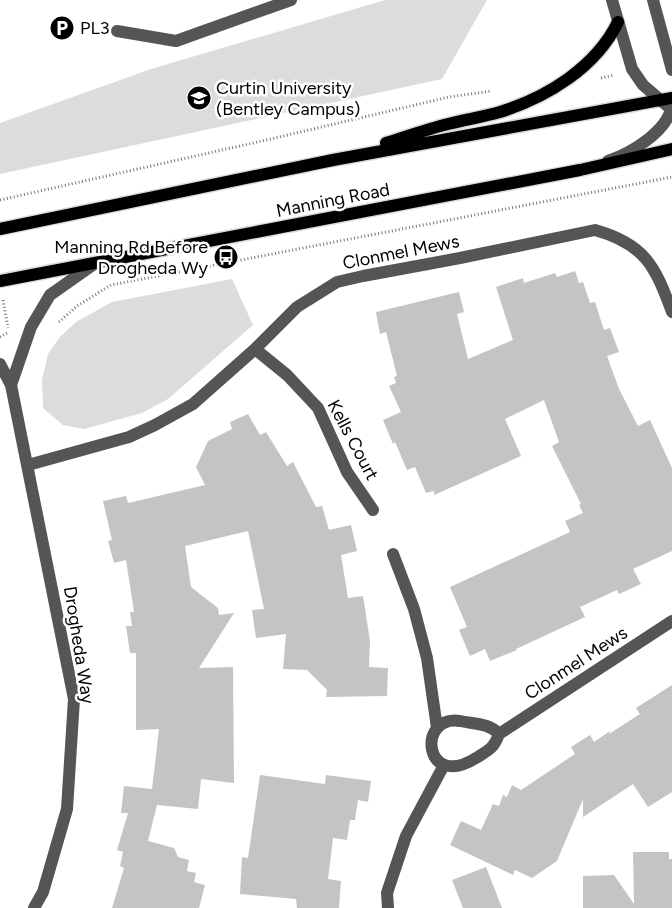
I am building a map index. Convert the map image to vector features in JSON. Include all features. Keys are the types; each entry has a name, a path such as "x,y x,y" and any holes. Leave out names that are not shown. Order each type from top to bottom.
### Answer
{"main road":[{"path":"334,160 444,125 501,112 544,94 586,65 605,45 618,22"},
{"path":"0,229 334,160 666,100"},
{"name":"Manning Road","path":"0,281 580,170 672,149"}],"street":[{"path":"117,31 176,41 291,0"},
{"path":"580,170 614,159 645,142 661,127 672,109 666,100 643,85 632,69 612,0"},
{"path":"653,0 672,70"},
{"name":"Clonmel Mews","path":"28,465 129,437 193,404 255,349 298,307 337,282 595,230 616,236 633,246 649,261 672,312"},
{"path":"11,386 31,327 50,295 94,264"},
{"name":"Kells Court","path":"255,349 287,375 318,408 348,472 373,510"},
{"name":"Drogheda Way","path":"0,364 11,386 74,699 66,809 43,892 34,908"},
{"path":"393,554 414,610 427,658 437,728"},
{"name":"Clonmel Mews","path":"444,765 455,768 465,765 494,746 499,734 672,621"},
{"path":"388,908 387,894 406,836 444,765 438,761 431,748 431,741 437,728 445,722 455,720 492,727 499,734"}],"path":[{"path":"586,65 596,79 610,77 632,69"},
{"path":"0,200 449,97 499,90"},
{"path":"31,327 50,330 77,306 111,285 672,177"},
{"path":"0,337 9,332 2,296"}],"shaded area":[{"path":"385,0 487,0 442,79 0,174 0,123 151,69"},
{"path":"232,279 253,325 168,399 142,413 84,429 63,425 43,408 42,380 48,354 60,337 76,322 112,302"}],"building":[{"path":"575,271 579,283 583,282 590,303 595,302 604,330 610,328 619,352 607,356 619,389 638,426 650,420 672,468 672,551 633,569 641,584 619,594 617,590 580,607 585,617 490,661 485,649 470,656 459,630 467,627 450,587 570,532 565,521 583,513 579,505 581,504 552,446 559,442 544,400 505,419 521,456 434,495 434,491 426,493 415,467 407,470 383,420 401,412 389,386 396,383 394,377 397,376 386,332 380,334 376,312 459,292 464,312 457,314 468,359 513,340 496,287 523,278 524,283 555,273 557,277"},
{"path":"248,414 260,435 266,432 287,466 293,462 316,507 322,506 329,530 351,525 357,551 341,555 348,598 363,596 370,641 369,667 388,668 387,696 326,697 327,690 307,670 283,669 286,634 256,638 252,610 264,609 248,531 185,546 191,587 218,608 219,615 234,613 199,668 233,667 234,783 201,779 198,809 157,805 148,841 174,848 178,857 189,860 187,871 196,873 194,882 205,885 199,908 112,908 124,868 120,866 123,852 117,850 128,813 121,813 124,786 152,789 159,729 136,730 136,653 130,653 126,626 132,626 130,612 134,612 126,560 114,563 108,541 112,540 103,501 126,496 128,503 205,485 196,467 208,441 232,429 230,422"},
{"path":"672,685 672,792 648,807 633,784 583,817 583,799 557,861 532,878 515,870 513,875 450,845 461,821 481,830 493,804 499,806 503,795 507,797 512,785 521,790 575,754 571,747 590,735 594,742 610,731 609,734 640,714 636,708"},
{"path":"260,775 325,784 326,775 371,781 368,802 358,800 355,820 350,820 347,840 333,838 328,879 341,881 339,908 297,908 296,899 240,894 242,857 248,858"},
{"path":"633,852 669,852 669,859 672,859 672,908 583,908 583,876 614,875 634,904"},
{"path":"486,867 502,908 463,908 452,880"}],"place":[{"name":"PL3","path":"62,28"},
{"name":"Curtin University (Bentley Campus)","path":"199,98"},
{"name":"Manning Rd Before Drogheda Wy","path":"226,257"}]}
